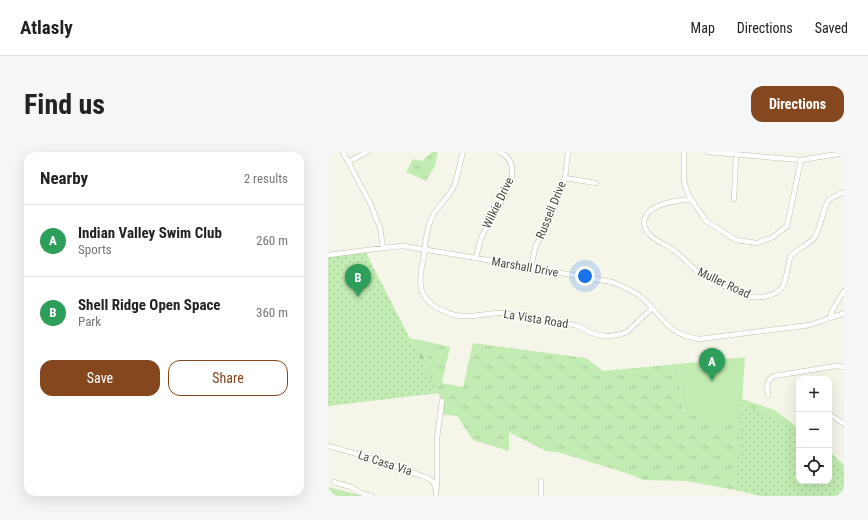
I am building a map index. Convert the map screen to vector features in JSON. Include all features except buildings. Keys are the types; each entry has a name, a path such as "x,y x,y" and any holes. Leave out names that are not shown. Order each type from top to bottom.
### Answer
{"street":[{"path":"343,152 371,205 380,228 383,248"},
{"path":"348,162 367,152"},
{"name":"La Vista Road","path":"463,152 455,185 432,216 427,232 421,288 424,296 430,303 448,313 455,315 468,317 501,313 577,326 592,333 610,337 627,332 652,308"},
{"name":"Wilkie Drive","path":"476,258 482,236 499,207 513,176 513,167 510,161 505,155 499,152"},
{"name":"Russell Drive","path":"531,268 535,248 555,207 565,178 568,152"},
{"path":"684,152 684,181 687,191 706,221 736,240 757,243 773,237 788,226 801,160"},
{"path":"708,152 801,160 828,154 844,153"},
{"path":"734,199 736,155"},
{"path":"565,178 596,183"},
{"name":"Muller Road","path":"691,199 665,204 652,209 644,220 644,226 651,237 676,251 701,274 746,296 760,298 773,295 781,290 785,282 790,258 813,239 826,205 830,199 844,192"},
{"name":"Marshall Drive","path":"328,255 402,246 612,282 638,295 665,323 675,331 686,336 699,339 803,326 818,323 844,313"},
{"path":"830,318 832,311 844,290"},
{"path":"768,394 768,383 774,376 836,366 844,367"},
{"path":"436,496 437,438 442,401"},
{"path":"832,416 844,424"},
{"name":"La Casa Via","path":"328,446 406,469 430,479 437,490"},
{"path":"541,481 541,496"},
{"path":"334,482 352,487 361,493 371,496"}],"green space":[{"path":"432,152 438,152 435,166 426,181 406,172 413,159 422,161"},
{"path":"366,253 413,347 431,364 420,340 450,347 442,383 463,387 473,343 586,358 603,371 678,364 683,410 741,417 742,399 775,410 796,427 796,484 832,484 832,454 844,465 844,496 762,496 686,481 644,480 561,453 546,451 509,432 509,451 473,440 457,416 440,414 442,401 438,393 328,406 328,255"},
{"path":"366,253 438,393 328,406 328,255"},
{"path":"410,338 420,340 431,364 427,373"},
{"path":"745,357 741,417 707,421 683,409 678,364"},
{"path":"742,404 796,428 796,484 832,484 832,462 844,473 844,496 762,496 736,490"},
{"path":"328,487 364,496 328,496"}],"place":[{"name":"Shell Ridge Open Space","path":"358,297"},
{"name":"Indian Valley Swim Club","path":"712,381"}]}
